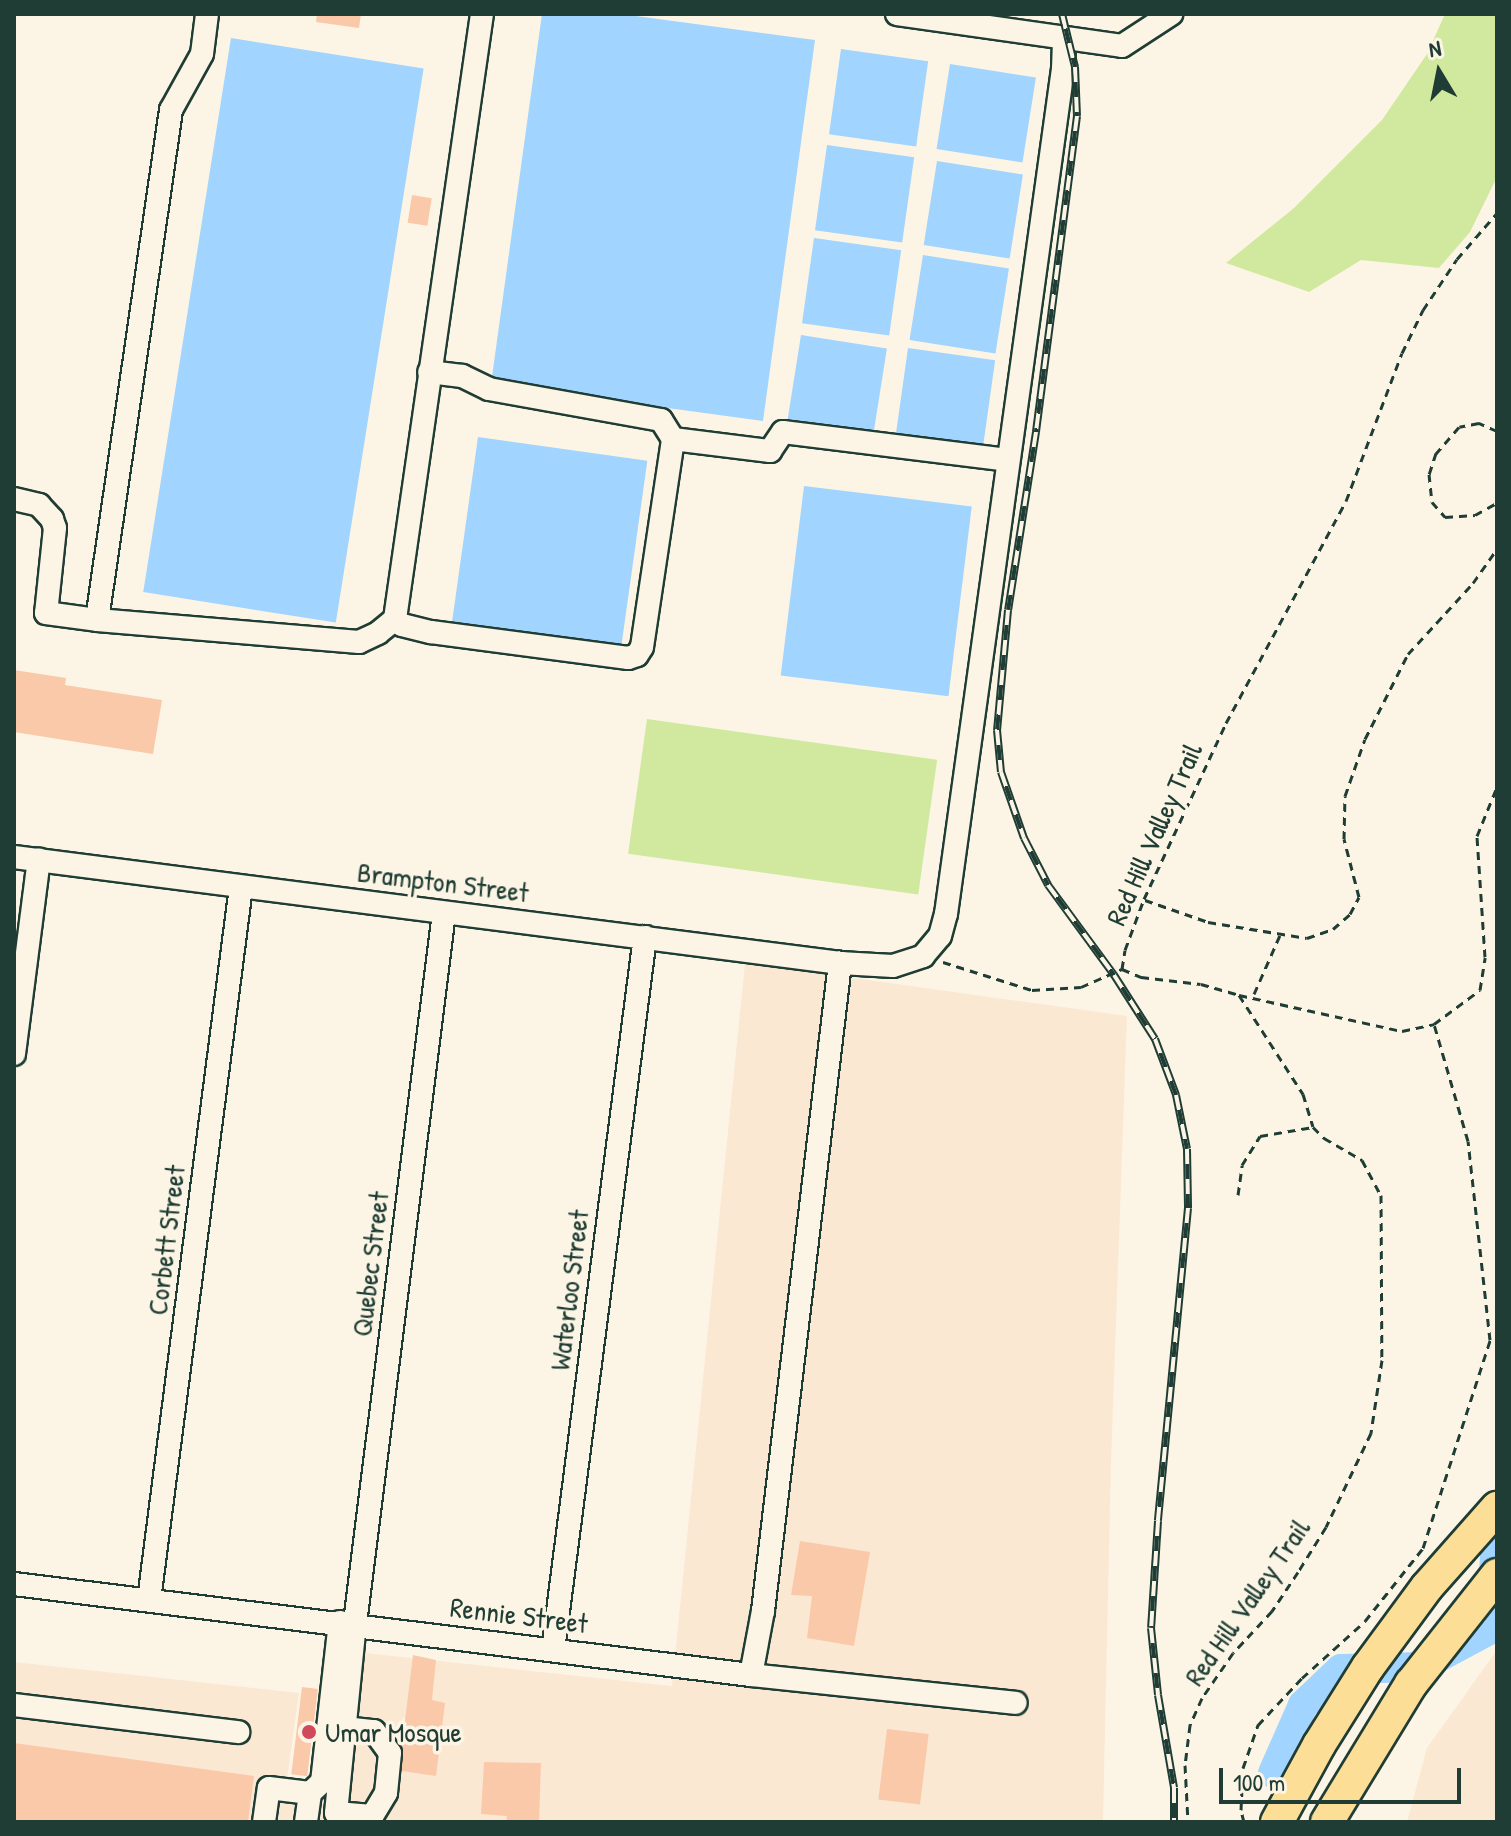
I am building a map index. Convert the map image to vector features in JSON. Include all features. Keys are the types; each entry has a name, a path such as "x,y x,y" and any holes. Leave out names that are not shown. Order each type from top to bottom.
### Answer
{"highway":[{"path":"1277,1822 1319,1745 1368,1667 1427,1587 1497,1508"},
{"path":"1327,1822 1411,1684 1497,1575"}],"street":[{"path":"97,620 171,110 202,54 207,14"},
{"path":"14,499 39,505 52,519 55,528 46,613 359,642 378,633 395,619 482,14"},
{"path":"897,14 1122,46 1171,14"},
{"path":"923,956 940,936 946,914 1063,69 1064,39"},
{"path":"395,619 402,625 431,632 635,656 642,647 673,439 661,420 489,389 462,376 429,372"},
{"path":"673,439 770,451 783,432 1007,460"},
{"name":"Brampton Street","path":"14,850 39,860"},
{"name":"Brampton Street","path":"14,857 840,963 893,966 912,963 923,956"},
{"path":"14,1054 39,860"},
{"name":"Corbett Street","path":"149,1600 241,887"},
{"name":"Quebec Street","path":"347,1622 444,913"},
{"name":"Waterloo Street","path":"553,1650 645,937"},
{"path":"751,1675 763,1611 840,963"},
{"name":"Rennie Street","path":"14,1584 347,1622 751,1675 1016,1703"},
{"path":"344,1728 374,1731 390,1753 386,1793 372,1816 336,1818 344,1728 347,1622"},
{"path":"306,1822 310,1793 322,1782 347,1622"},
{"path":"14,1705 238,1732"},
{"path":"264,1822 269,1788 310,1793"}],"path":[{"name":"Red Hill Valley Trail","path":"1434,1024 1402,1031 1201,984 1141,977 1122,969 1125,950 1144,899 1226,723 1346,501 1402,353 1423,310 1457,259 1497,213"},
{"path":"1497,431 1479,423 1459,427 1436,453 1429,474 1432,502 1445,517 1475,515 1497,503"},
{"path":"1144,899 1208,922 1307,938 1333,929 1350,914 1359,897 1344,839 1345,796 1365,739 1408,654 1473,583 1497,549"},
{"path":"1244,1822 1241,1810 1243,1768 1258,1725 1302,1678 1365,1621 1423,1548 1490,1340 1468,1141 1434,1024 1480,990 1485,957 1477,836 1497,787"},
{"path":"1253,995 1280,935"},
{"path":"923,956 1032,990 1081,987 1122,969"},
{"path":"1238,1195 1242,1165 1260,1136 1313,1127 1303,1094 1239,995"},
{"name":"Red Hill Valley Trail","path":"1188,1822 1185,1765 1190,1725 1202,1698 1233,1653 1272,1611 1326,1527 1371,1433 1381,1385 1381,1195 1362,1160 1324,1138 1313,1127"}],"shaded area":[{"path":"745,963 1127,1016 1111,1462 1103,1822 14,1822 14,1662 299,1693 286,1786 326,1790 346,1651 672,1686"},
{"path":"1497,1650 1497,1822 1407,1822 1427,1748"}],"green space":[{"path":"1445,14 1497,14 1497,177 1470,232 1439,268 1361,260 1309,292 1226,263 1294,208 1382,120 1427,54"},
{"path":"647,719 937,760 918,894 628,854"}],"water":[{"path":"542,14 621,14 815,40 763,421 491,384"},
{"path":"231,38 424,69 336,623 143,592"},
{"path":"841,49 928,61 916,146 829,134"},
{"path":"950,64 1036,78 1022,163 937,149"},
{"path":"827,145 914,157 902,242 815,230"},
{"path":"937,161 1023,175 1010,259 924,245"},
{"path":"814,238 901,250 889,335 802,323"},
{"path":"923,255 1009,269 995,354 910,340"},
{"path":"801,335 887,349 874,433 788,419"},
{"path":"908,348 995,360 983,448 896,436"},
{"path":"478,437 647,461 621,651 451,627"},
{"path":"804,486 972,507 948,696 781,676"}],"building":[{"path":"317,14 361,14 359,28 316,22"},
{"path":"412,195 432,198 427,226 408,223"},
{"path":"14,670 66,678 65,685 162,700 153,754 14,732"},
{"path":"800,1541 870,1552 854,1646 807,1638 812,1596 791,1595"},
{"path":"413,1655 436,1660 432,1700 445,1703 436,1776 402,1771 402,1745"},
{"name":"Umar Mosque","path":"302,1687 318,1689 307,1776 291,1774"},
{"path":"887,1729 929,1734 920,1805 878,1799"},
{"path":"14,1743 254,1776 248,1822 14,1822"},
{"path":"484,1762 541,1763 539,1822 506,1822 507,1816 481,1814"}],"waterway":[{"path":"1273,1773 1303,1705 1341,1669 1420,1667 1491,1629 1497,1518"}],"railway":[{"path":"1062,14 1075,67 1077,116 1036,432 1008,610 997,730 1001,772 1024,838 1048,885 1114,975 1155,1039 1176,1095 1187,1149 1188,1208 1158,1521 1151,1628 1158,1695 1174,1788 1174,1822"}],"place":[{"name":"Umar Mosque","path":"309,1732"}]}
